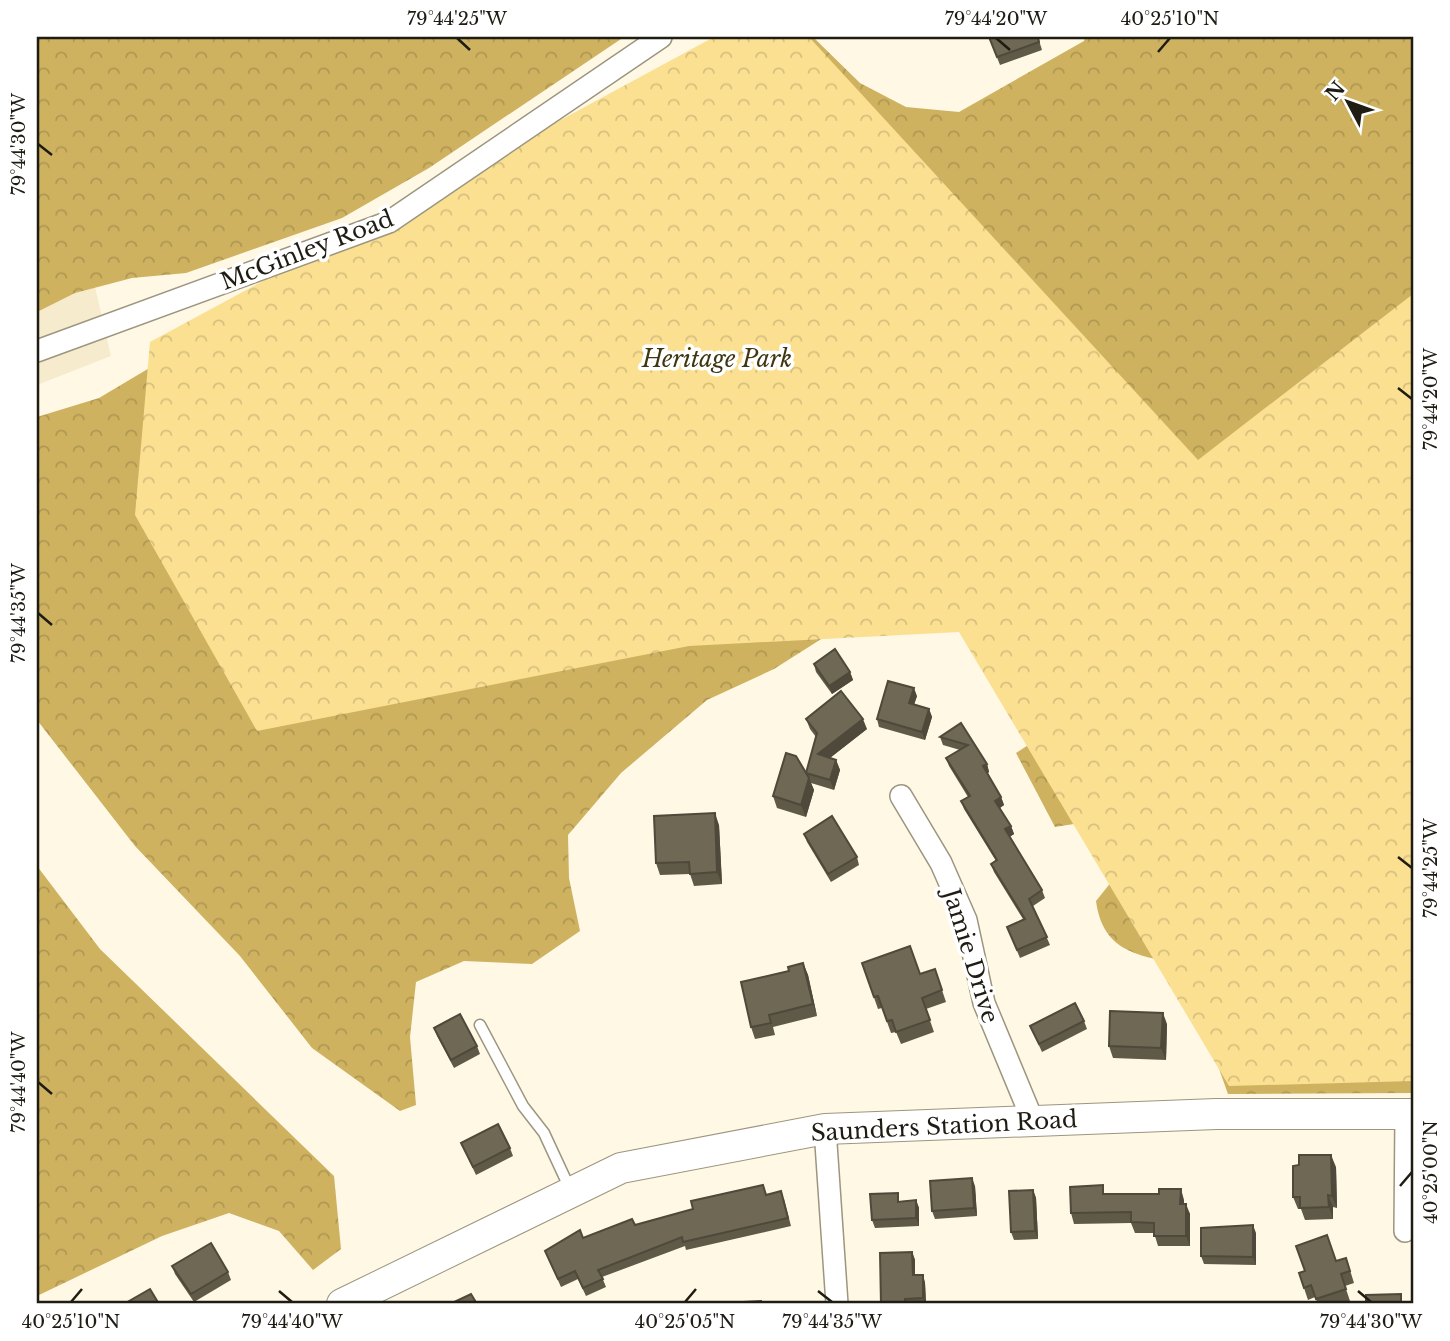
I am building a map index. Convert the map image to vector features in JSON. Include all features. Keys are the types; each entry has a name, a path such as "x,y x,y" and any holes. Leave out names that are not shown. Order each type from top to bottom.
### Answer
{"street":[{"name":"McGinley Road","path":"37,351 389,222 661,37"},
{"name":"Jamie Drive","path":"901,796 941,863 965,920 984,1003 1033,1121"},
{"name":"Saunders Station Road","path":"342,1304 621,1168 825,1129 1216,1114 1409,1114"},
{"path":"1405,1231 1409,1114"},
{"path":"825,1129 837,1304"}],"lane":[{"path":"480,1025 523,1106 544,1133 571,1192"}],"shaded area":[{"path":"37,37 111,356 37,385"}],"green space":[{"path":"37,37 624,37 429,168 342,218 186,273 132,278 75,293 37,312"},
{"name":"Heritage Park","path":"714,37 809,37 1198,460 1413,294 1413,1081 1229,1086 959,632 689,646 257,731 135,515 150,342"},
{"path":"730,37 813,37 860,83 906,107 959,112 1084,41 1085,37 1413,37 1413,1093 1228,1094 1182,965 1126,949 1106,932 1096,901 1140,846 1099,820 1055,827 1016,753 1053,729"},
{"path":"225,323 867,610 774,669 707,700 621,773 568,835 569,878 580,931 532,964 464,961 416,982 410,1037 416,1105 400,1111 312,1048 240,956 135,846 37,720 37,417 99,398"},
{"path":"37,866 100,949 334,1176 341,1249 313,1270 279,1231 229,1213 162,1236 37,1296"}],"building":[{"path":"989,37 1038,37 1039,42 997,57"},
{"path":"835,649 850,672 829,686 814,664"},
{"path":"888,681 914,688 909,703 929,709 922,732 877,719"},
{"path":"841,691 863,719 818,754 836,760 830,780 806,773 817,733 806,719"},
{"path":"961,723 987,764 983,766 1001,797 995,801 1011,826 1005,829 1042,890 1029,899 1047,937 1017,950 1007,927 1025,919 991,864 997,860 961,801 970,796 946,758 968,745 940,737"},
{"path":"786,753 796,756 809,778 801,805 773,796"},
{"path":"715,813 717,872 690,874 689,862 656,863 654,816"},
{"path":"832,816 857,857 828,874 804,834"},
{"path":"910,946 920,974 935,969 942,990 922,998 930,1020 896,1032 892,1020 887,1021 878,996 874,997 862,963"},
{"path":"803,963 813,1004 769,1015 771,1023 751,1027 741,982 789,971 788,967"},
{"path":"1075,1003 1084,1021 1039,1044 1030,1026"},
{"path":"1110,1011 1163,1013 1161,1048 1109,1046"},
{"path":"460,1014 477,1046 451,1060 434,1028"},
{"path":"498,1124 510,1148 473,1167 461,1143"},
{"path":"1299,1155 1331,1155 1332,1196 1328,1195 1329,1207 1300,1208 1300,1197 1293,1197 1293,1166 1299,1165"},
{"path":"972,1178 974,1208 932,1211 930,1181"},
{"path":"763,1185 766,1195 781,1191 788,1218 683,1242 682,1237 598,1270 603,1279 583,1288 575,1271 558,1279 545,1251 580,1230 583,1238 632,1219 635,1225 693,1209 691,1201"},
{"path":"1103,1185 1103,1194 1159,1194 1159,1189 1181,1189 1180,1204 1186,1204 1186,1236 1154,1236 1154,1223 1131,1222 1131,1212 1071,1213 1070,1187"},
{"path":"1033,1190 1035,1231 1011,1232 1009,1191"},
{"path":"898,1193 898,1202 916,1200 916,1218 872,1220 870,1194"},
{"path":"1253,1225 1253,1257 1201,1256 1201,1228"},
{"path":"1327,1235 1336,1261 1346,1258 1350,1271 1341,1274 1346,1289 1316,1299 1311,1285 1304,1288 1299,1273 1305,1271 1296,1246"},
{"path":"211,1243 228,1272 191,1294 172,1266"},
{"path":"912,1252 913,1275 923,1275 923,1298 905,1299 905,1304 881,1304 880,1253"},
{"path":"150,1289 159,1304 124,1304"},
{"path":"471,1294 477,1304 450,1304"},
{"path":"1401,1294 1401,1304 1366,1304 1366,1295"},
{"path":"761,1301 761,1304 719,1304 724,1303"}]}
